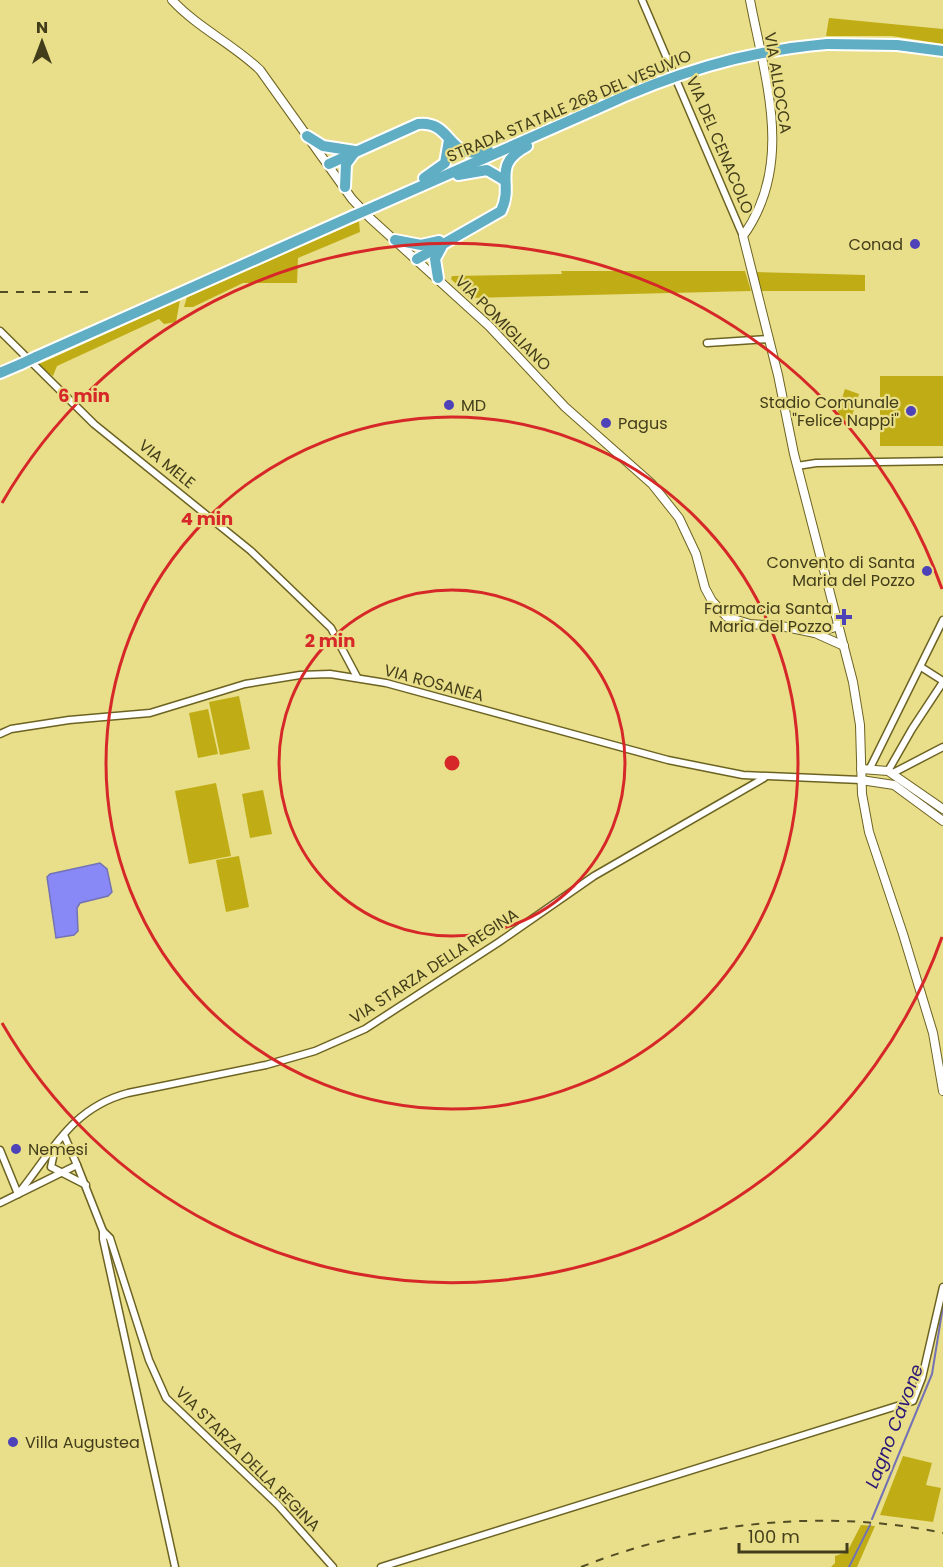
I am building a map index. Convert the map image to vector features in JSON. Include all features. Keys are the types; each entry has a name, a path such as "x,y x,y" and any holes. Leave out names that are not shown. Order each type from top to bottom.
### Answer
{"highway":[{"name":"STRADA STATALE 268 DEL VESUVIO","path":"423,185 662,80 708,64 771,50 827,44 897,45 943,51"},
{"path":"329,164 418,124 427,123 443,130 448,140 461,151 476,154 537,135"},
{"path":"417,259 448,239 494,218 506,202 505,167 510,158 560,125"},
{"path":"307,136 323,146 355,151"},
{"path":"392,199 440,170 448,156 448,140"},
{"path":"345,188 346,164 355,151"},
{"path":"0,373 423,185 479,170 493,173 504,180"},
{"path":"395,240 421,245 448,239"},
{"path":"438,278 435,259 437,251 448,239"}],"street":[{"name":"VIA POMIGLIANO","path":"172,0 195,22 260,70 345,188 370,218 438,278 526,362 565,407 652,484 684,527 696,554 705,588 718,610 737,622 781,626 815,633 844,646"},
{"name":"VIA DEL CENACOLO","path":"642,0 743,236"},
{"name":"VIA ALLOCCA","path":"743,236 755,219 766,188 773,158 774,125 750,0"},
{"path":"743,236 797,466 844,646 859,718 866,768"},
{"name":"VIA MELE","path":"0,331 94,424 251,551 332,628 357,676"},
{"path":"707,343 769,339"},
{"path":"797,466 816,463 943,461"},
{"path":"943,620 921,667 861,780 869,832 933,1033 943,1091"},
{"name":"VIA POMIGLIANO","path":"815,633 839,626"},
{"path":"890,772 912,729 943,682 921,667"},
{"name":"VIA ROSANEA","path":"0,734 11,729 52,722 150,713 245,684 290,676 330,674 357,676 668,760 764,777 861,780"},
{"path":"890,772 943,747"},
{"path":"866,768 890,772 943,810"},
{"name":"VIA STARZA DELLA REGINA","path":"18,1194 78,1117 106,1099 266,1065 315,1051 365,1029 499,942 594,876 764,777"},
{"path":"861,780 894,785 943,821"},
{"name":"VIA STARZA DELLA REGINA","path":"64,1134 103,1231 176,1567"},
{"path":"55,1148 51,1167 86,1185"},
{"path":"0,1150 18,1194"},
{"name":"VIA STARZA DELLA REGINA","path":"0,1203 77,1165"},
{"name":"VIA STARZA DELLA REGINA","path":"103,1231 110,1238 149,1360 166,1398 278,1505 333,1567"},
{"path":"381,1567 913,1401 922,1378 943,1287"}],"shaded area":[{"path":"829,18 943,29 943,44 892,36 826,36"},
{"path":"359,221 360,232 298,258 297,283 243,283 193,307 184,307 187,297"},
{"path":"561,271 745,271 751,291 470,298 451,279 452,276 562,274"},
{"path":"756,272 865,275 865,291 761,291"},
{"path":"180,300 176,322 164,324 159,319 57,366 53,376 37,365"},
{"name":"Stadio Comunale \"Felice Nappi\"","path":"880,376 943,376 943,446 880,446"},
{"path":"845,389 859,394 850,422 836,417"},
{"path":"239,696 250,749 220,755 209,702"},
{"path":"208,709 218,754 198,758 189,713"},
{"path":"216,783 231,856 189,864 175,791"},
{"path":"263,790 272,834 250,838 242,794"},
{"path":"239,856 249,907 226,912 216,860"},
{"path":"100,863 107,869 112,892 108,896 80,903 77,908 78,931 74,935 56,938 47,877 50,874"},
{"path":"903,1456 932,1463 926,1485 941,1488 933,1522 880,1515"},
{"path":"861,1525 875,1526 857,1567 831,1567 835,1563 835,1556 847,1552"}],"waterway":[{"name":"Lagno Cavone","path":"872,1519 932,1374 943,1306"},
{"name":"Lagno Cavone","path":"849,1567 870,1525"}],"railway":[{"path":"0,292 92,292"},
{"path":"581,1567 668,1539 760,1524 852,1521 898,1525 943,1533"}],"place":[{"name":"Conad","path":"915,244"},
{"name":"MD","path":"449,405"},
{"name":"Stadio Comunale \"Felice Nappi\"","path":"911,411"},
{"name":"Pagus","path":"606,423"},
{"name":"Convento di Santa Maria del Pozzo","path":"927,571"},
{"name":"Farmacia Santa Maria del Pozzo","path":"844,617"},
{"name":"Nemesi","path":"16,1149"},
{"name":"Villa Augustea","path":"13,1442"}]}
